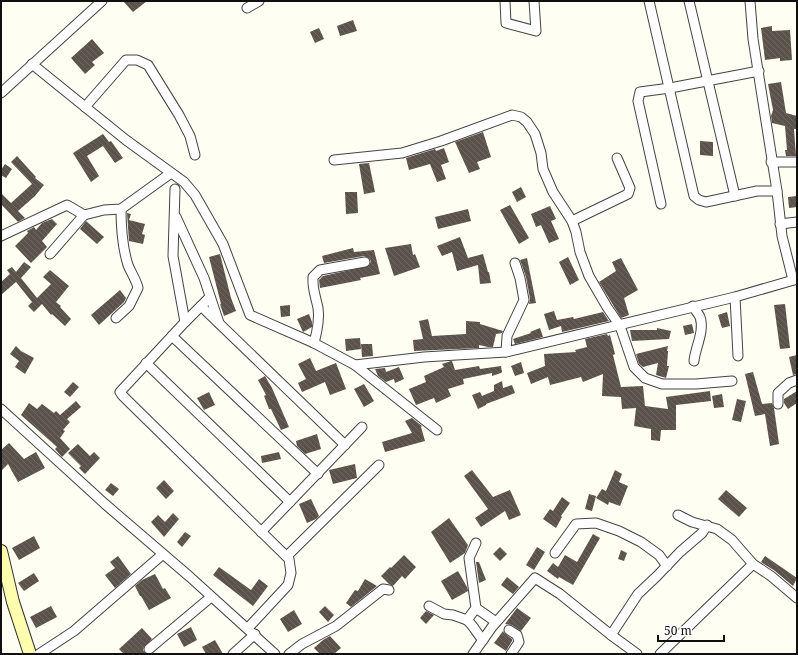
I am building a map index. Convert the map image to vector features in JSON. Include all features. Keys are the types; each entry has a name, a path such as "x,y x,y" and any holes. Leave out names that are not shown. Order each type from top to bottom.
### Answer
{"street":[{"path":"1,93 102,1"},
{"path":"247,8 259,1"},
{"path":"505,1 506,23 536,31 534,1"},
{"path":"649,1 694,196 699,200 706,202 757,191 776,191"},
{"path":"690,1 735,196"},
{"path":"355,365 424,357 506,352 620,326 795,280 780,224 759,71 753,39 750,1"},
{"path":"85,107 126,60 137,60 148,65 179,115 190,136 195,155"},
{"path":"32,64 126,140 184,182 195,195 223,244 250,315 314,343 355,365 437,430"},
{"path":"661,204 638,101 640,92 670,88 759,71"},
{"path":"334,160 402,153 441,141 512,115 521,117 527,122 535,134 541,153 543,169 553,192 572,221 580,252 589,276 620,326 634,367 645,378 662,384 696,384 732,381"},
{"path":"572,221 630,192 630,188 617,158"},
{"path":"771,162 797,162"},
{"path":"50,254 84,215 104,210 121,209 172,173"},
{"path":"175,189 173,256 185,322"},
{"path":"1,236 67,205 84,215"},
{"path":"116,318 129,306 138,288 136,279 129,267 122,245 121,209"},
{"path":"175,215 201,272 219,324"},
{"path":"780,224 797,222"},
{"path":"314,343 318,327 318,310 312,286 313,277 320,270 365,262"},
{"path":"506,352 507,336 524,300 520,278 515,263"},
{"path":"210,297 122,388 120,392 287,556 290,563 290,580 288,585 233,654"},
{"path":"735,297 738,356"},
{"path":"201,306 345,445"},
{"path":"693,306 700,317 702,326 695,351 694,362"},
{"path":"172,336 318,474"},
{"path":"146,363 290,502"},
{"path":"778,404 778,393 789,383 797,380"},
{"path":"1,409 105,504 275,654"},
{"path":"261,532 362,427"},
{"path":"287,556 378,466"},
{"path":"678,516 692,522 717,529 732,540 753,564 797,598"},
{"path":"555,553 576,524 596,523 619,531 642,542 659,555 667,566"},
{"path":"611,635 638,594 680,552 702,533 707,526"},
{"path":"468,620 476,608 469,558 476,542"},
{"path":"1,551 13,602 30,654"},
{"path":"39,654 74,631 163,554"},
{"path":"660,654 753,564"},
{"path":"473,654 496,622 535,578 560,594 637,654"},
{"path":"289,654 302,644 336,626 383,589 389,590"},
{"path":"148,649 211,597"},
{"path":"429,606 444,614 453,615 468,620 476,633 483,640"},
{"path":"476,608 496,622"},
{"path":"509,630 517,635 519,642 511,654"}],"building":[{"path":"123,1 147,1 133,12"},
{"path":"353,20 357,31 340,36 337,26"},
{"path":"772,26 772,31 790,30 792,60 780,61 780,58 765,60 761,28"},
{"path":"319,28 324,39 315,43 310,32"},
{"path":"92,39 104,53 92,62 95,65 85,74 71,58"},
{"path":"781,82 786,113 797,116 797,129 794,129 796,156 786,156 785,126 772,123 771,116 773,110 768,84"},
{"path":"483,132 491,157 477,162 480,169 469,173 455,142"},
{"path":"103,134 109,142 111,141 123,158 115,163 103,146 87,156 99,176 91,182 73,153"},
{"path":"700,141 713,142 713,156 700,155"},
{"path":"444,148 449,162 441,165 446,179 437,182 430,164 409,170 406,158 435,149 436,151"},
{"path":"17,156 36,177 35,178 44,185 35,196 18,211 25,218 18,222 1,204 1,193 11,203 32,184 11,162"},
{"path":"369,163 375,192 364,194 359,164"},
{"path":"5,164 12,169 6,178 1,175 1,170"},
{"path":"521,187 526,197 517,202 512,192"},
{"path":"345,192 357,192 358,213 346,214"},
{"path":"797,196 797,207 789,208 788,197"},
{"path":"510,205 529,238 519,244 500,210"},
{"path":"550,206 556,219 551,221 559,239 549,243 541,225 536,227 531,214"},
{"path":"468,209 471,221 438,229 435,217"},
{"path":"127,213 131,214 129,220 145,224 142,234 145,235 143,244 129,241"},
{"path":"52,219 57,224 42,241 47,247 31,263 15,246 28,233 27,231 34,227 36,230 42,223"},
{"path":"86,221 104,237 97,244 80,229"},
{"path":"460,237 468,258 483,254 491,283 480,284 478,265 457,271 452,252 442,256 437,246"},
{"path":"411,244 413,255 415,254 420,267 394,276 385,248"},
{"path":"353,248 354,252 374,250 380,274 360,278 361,280 320,288 319,280 323,276 369,266 371,261 369,258 364,256 324,263 322,256"},
{"path":"220,254 231,298 236,311 224,316 209,257"},
{"path":"568,257 579,280 570,285 559,262"},
{"path":"527,258 536,303 529,304 530,299 526,277 520,260"},
{"path":"621,258 638,290 624,298 629,315 621,318 599,282 616,271 612,262"},
{"path":"24,262 31,267 21,278 37,298 51,284 43,277 50,270 69,286 56,302 71,319 65,326 52,314 51,315 42,304 34,312 28,306 32,302 16,282 1,295 1,282 10,274 7,270 12,267 16,272"},
{"path":"120,290 126,298 124,302 99,325 91,315"},
{"path":"785,304 790,348 780,349 774,305"},
{"path":"290,305 290,316 281,317 280,306"},
{"path":"554,311 557,320 573,317 574,319 603,312 609,321 562,332 561,326 549,330 544,314"},
{"path":"727,312 730,326 722,328 718,315"},
{"path":"309,314 312,327 303,332 297,319"},
{"path":"428,319 432,336 466,334 466,321 480,322 480,324 503,331 502,333 496,334 493,347 479,345 479,348 414,351 413,340 423,339 419,321"},
{"path":"692,324 694,333 685,335 683,326"},
{"path":"540,328 543,337 515,344 513,339 531,333 530,332"},
{"path":"657,328 671,331 669,339 632,341 630,330 657,330"},
{"path":"607,334 608,336 610,335 615,354 613,355 621,387 643,386 645,406 668,409 666,397 710,391 711,401 676,405 676,430 661,430 660,441 651,440 651,429 634,426 636,408 622,409 621,397 602,396 603,374 583,382 581,377 550,385 548,377 531,384 527,373 545,366 544,354 576,352 575,350 587,347 585,339"},
{"path":"360,338 361,349 346,351 345,339"},
{"path":"361,344 372,344 373,356 362,357"},
{"path":"16,346 21,351 34,358 25,374 15,367 19,361 10,354"},
{"path":"668,346 667,366 669,366 666,378 656,375 658,363 643,367 639,364 636,354"},
{"path":"797,355 797,374 793,375 789,357"},
{"path":"310,358 316,371 336,363 346,389 330,395 325,382 302,392 298,383 306,379 298,364"},
{"path":"452,361 455,370 479,366 480,369 501,366 502,372 492,376 492,373 463,379 464,384 448,389 451,396 436,403 434,398 416,405 409,389 426,382 424,376 444,367 442,364"},
{"path":"521,362 524,373 515,376 511,366"},
{"path":"399,367 404,379 395,383 394,379 386,382 378,376 375,369 385,368 386,372"},
{"path":"753,372 762,404 772,403 774,408 779,444 770,446 765,414 755,416 745,374"},
{"path":"265,376 272,388 289,427 281,430 271,409 269,409 264,396 266,395 258,380"},
{"path":"502,381 503,388 512,385 515,393 486,404 478,409 472,395 480,392 482,396 494,391 494,385"},
{"path":"73,382 79,387 70,397 64,392"},
{"path":"364,384 374,401 364,407 354,389"},
{"path":"797,391 797,403 788,409 784,403 784,399"},
{"path":"209,392 215,405 204,410 197,398"},
{"path":"722,394 724,407 714,408 712,396"},
{"path":"737,399 746,401 741,422 732,420"},
{"path":"76,401 81,407 67,419 70,422 63,430 65,431 60,438 70,449 62,457 55,449 57,447 21,415 29,403 37,409 42,404 54,413 56,411 60,415"},
{"path":"412,418 422,426 425,441 385,452 382,442 412,433 405,421"},
{"path":"317,434 321,449 305,454 297,446 296,441"},
{"path":"9,443 24,459 36,452 45,468 18,482 8,464 1,471 1,450"},
{"path":"78,444 90,456 94,452 100,458 85,474 79,468 81,466 68,453"},
{"path":"279,452 281,459 262,463 261,456"},
{"path":"355,464 357,478 333,484 329,470"},
{"path":"472,470 493,497 510,490 521,515 509,520 505,511 481,527 475,518 488,509 464,476"},
{"path":"615,470 622,474 619,482 628,486 620,506 609,502 608,505 596,498 602,489 606,491"},
{"path":"164,480 174,491 166,499 156,488"},
{"path":"111,483 119,489 113,496 105,490"},
{"path":"726,490 747,508 739,517 718,499"},
{"path":"589,494 596,496 592,511 585,509"},
{"path":"562,497 570,503 561,516 562,517 556,528 543,519 550,509 553,511"},
{"path":"311,499 319,516 307,523 299,504"},
{"path":"173,513 179,519 164,537 151,522 158,515 165,522"},
{"path":"449,518 468,545 465,553 450,563 431,532"},
{"path":"185,532 191,536 182,547 177,542"},
{"path":"593,534 600,538 573,585 559,577 558,579 547,571 553,563 558,567 565,555 577,562"},
{"path":"34,536 40,548 19,560 12,548"},
{"path":"500,547 507,554 500,561 493,554"},
{"path":"537,547 545,552 534,570 526,565"},
{"path":"621,550 627,553 624,561 618,559"},
{"path":"404,555 416,567 405,579 402,576 393,586 381,576"},
{"path":"118,556 131,574 115,588 105,575 115,568 110,562"},
{"path":"765,556 797,578 793,586 761,562"},
{"path":"476,562 479,562 486,580 479,583"},
{"path":"219,567 251,590 259,579 268,586 253,606 213,575"},
{"path":"458,571 468,591 452,600 441,581"},
{"path":"34,573 39,581 24,591 18,583"},
{"path":"155,574 163,589 165,588 171,598 149,610 135,586 142,580"},
{"path":"507,577 519,587 513,594 501,585"},
{"path":"365,579 377,586 351,607 346,603 355,590 358,591"},
{"path":"51,606 57,617 36,628 30,617"},
{"path":"325,606 334,615 328,622 319,612"},
{"path":"517,608 531,618 521,631 512,625 505,624"},
{"path":"294,610 302,624 288,632 280,619"},
{"path":"426,611 434,615 426,624 420,618"},
{"path":"191,627 197,640 184,647 177,634"},
{"path":"142,628 152,639 144,647 143,650 146,654 124,654 119,649"},
{"path":"503,631 512,639 506,651 494,643"},
{"path":"330,636 341,648 334,654 320,654 314,648"},
{"path":"215,640 223,654 206,654 202,647"}]}
